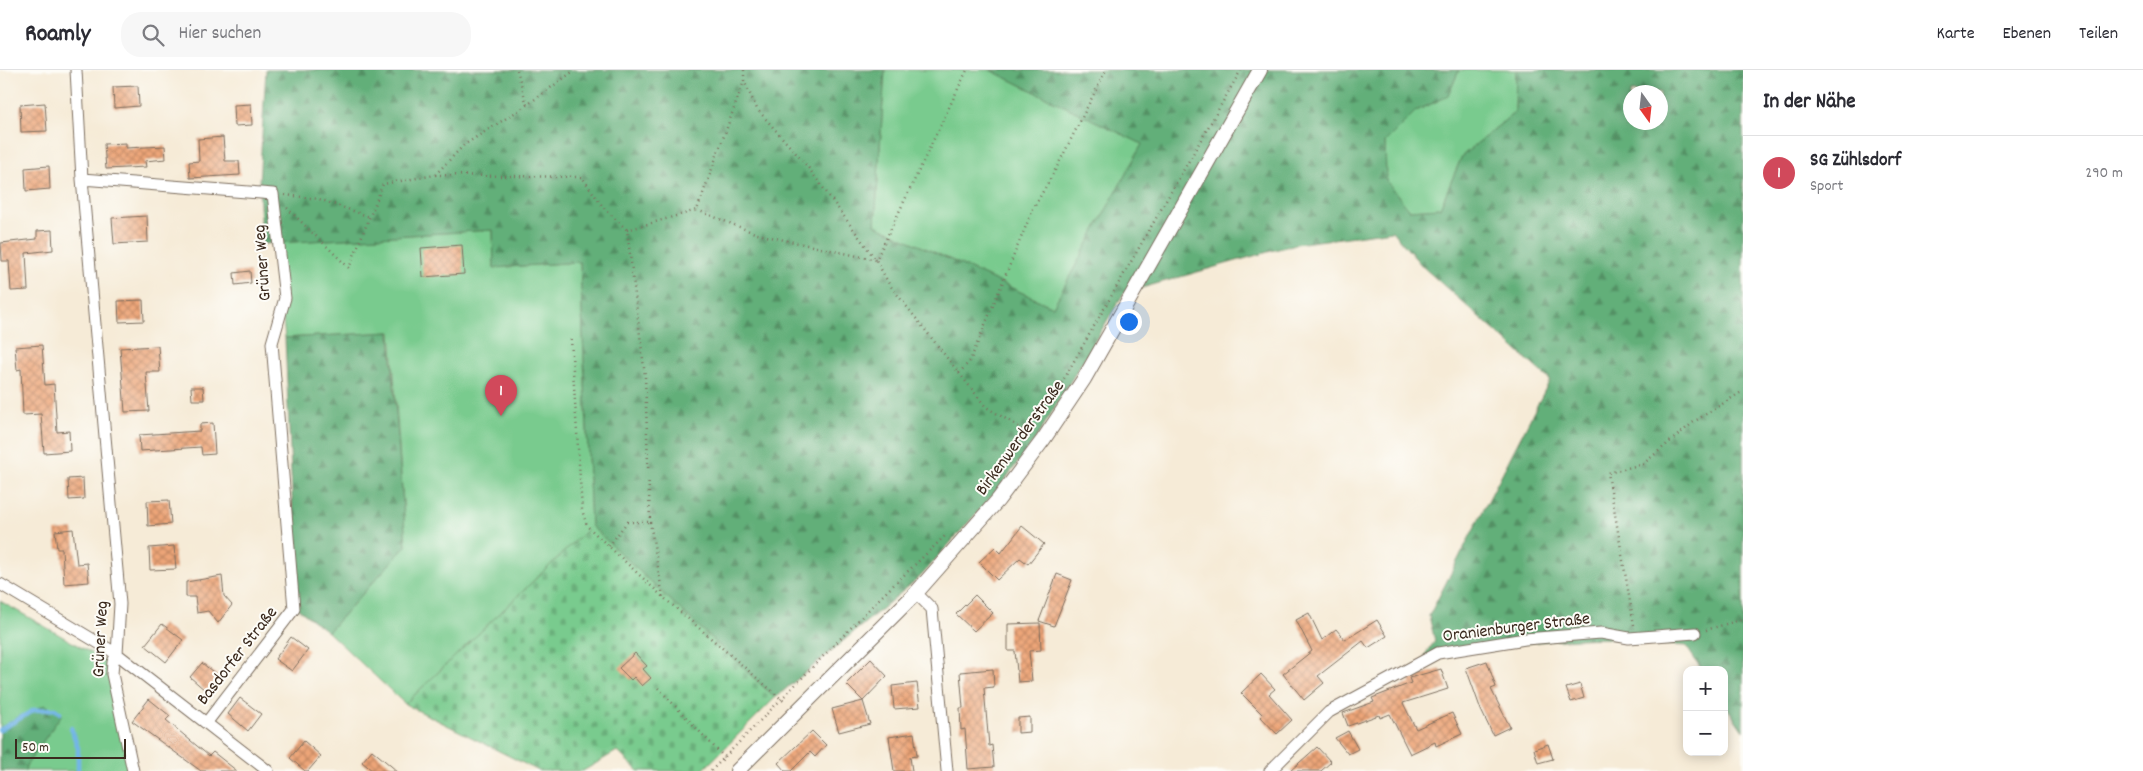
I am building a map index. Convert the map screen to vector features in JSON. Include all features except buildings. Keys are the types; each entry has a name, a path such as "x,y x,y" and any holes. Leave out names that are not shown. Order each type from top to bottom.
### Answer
{"street":[{"name":"Grüner Weg","path":"76,70 82,179 120,604 117,654 113,662 112,674 133,771"},
{"name":"Birkenwerderstraße","path":"738,771 916,593 998,500 1037,437 1084,379 1260,70"},
{"path":"82,179 273,194"},
{"name":"Grüner Weg","path":"273,194 284,298 272,343 294,609"},
{"name":"Basdorfer Straße","path":"0,584 117,654 268,771"},
{"path":"916,593 932,609 947,771"},
{"name":"Basdorfer Straße","path":"206,722 294,609"},
{"name":"Oranienburger Straße","path":"1270,771 1330,712 1438,653 1526,639 1601,633 1629,638 1694,633"}],"path":[{"path":"516,70 527,105"},
{"path":"435,175 464,145 527,105 575,70"},
{"path":"697,210 744,81 744,70"},
{"path":"876,260 967,70"},
{"path":"959,374 970,361 1033,209 1058,165 1106,70"},
{"path":"1051,401 1241,70"},
{"path":"744,81 757,109 807,166 876,260 889,284 986,407 1037,437"},
{"path":"273,194 349,268 383,184 435,175 582,177 603,207 627,230 645,376 650,522 663,597"},
{"path":"273,194 319,199 370,216"},
{"path":"627,230 697,210 757,234 876,260"},
{"path":"571,339 582,510 587,526 663,597 796,712"},
{"path":"1636,637 1608,474 1643,464 1695,421 1743,391"},
{"path":"1026,441 1037,437"},
{"path":"609,546 627,522 650,522"},
{"path":"711,771 881,597 948,534"},
{"path":"1694,633 1743,619"},
{"path":"658,688 738,771"}],"green space":[{"path":"266,70 885,70 875,225 1053,307 1142,144 990,70 1459,70 1448,96 1416,111 1385,142 1386,180 1409,210 1440,208 1462,156 1515,112 1516,70 1743,70 1743,731 1728,709 1728,666 1699,666 1686,646 1635,643 1621,639 1597,638 1534,642 1424,656 1435,641 1429,616 1550,380 1423,267 1392,231 1296,244 1124,293 1035,440 998,489 921,576 775,698 591,526 580,262 494,268 493,230 262,244 259,184"},
{"path":"885,70 990,70 1143,144 1053,307 875,225"},
{"path":"1459,70 1516,70 1515,112 1462,156 1440,208 1409,210 1386,180 1385,142 1416,111 1448,96"},
{"path":"493,230 494,268 580,262 591,526 405,704 328,632 406,546 391,332 285,338 274,243"},
{"path":"390,332 406,546 328,632 297,608 285,338"},
{"path":"591,526 775,698 702,771 638,771 617,751 583,771 539,771 405,704"},
{"path":"0,601 107,662 132,771 25,771 20,716 0,728"},
{"path":"45,705 62,714 26,766 25,771 0,771 0,728 20,716"}],"waterway":[{"path":"0,730 34,710 55,709 60,713"},
{"path":"71,728 78,748 78,771"}],"place":[{"name":"SG Zühlsdorf","path":"501,416"}]}
